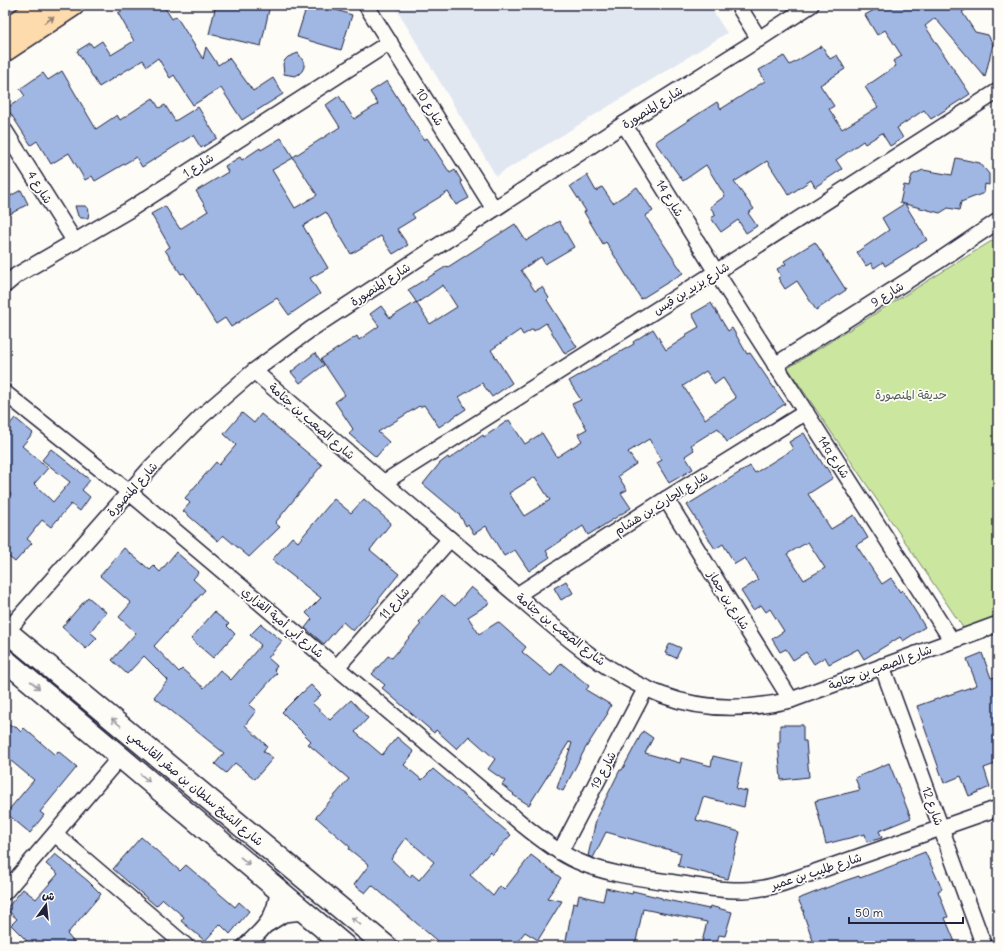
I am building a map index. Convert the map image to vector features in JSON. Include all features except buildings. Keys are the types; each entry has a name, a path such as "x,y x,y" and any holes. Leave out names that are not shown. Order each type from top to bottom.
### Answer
{"main road":[{"path":"5,15 20,5"},
{"path":"31,32 22,32 18,30 17,23 42,5"},
{"path":"5,50 73,5"},
{"name":"شارع الشيخ سلطان بن صقر القاسمي","path":"6,630 386,946"},
{"name":"شارع الشيخ سلطان بن صقر القاسمي","path":"5,660 278,888 303,912 345,946"}],"street":[{"name":"شارع 10","path":"366,5 494,209"},
{"path":"738,5 759,39"},
{"name":"شارع المنصورة","path":"6,630 172,445 203,415 254,371 311,328 624,124 811,5"},
{"name":"شارع 1","path":"5,285 18,275 136,206 390,42"},
{"name":"شارع يزيد بن قيس","path":"383,483 998,91"},
{"name":"شارع 14","path":"624,124 716,272"},
{"name":"شارع 4","path":"5,131 75,242"},
{"name":"شارع 9","path":"775,364 937,262 998,221"},
{"name":"14a شارع","path":"716,272 952,641"},
{"name":"شارع الصعب بن جثامة","path":"254,371 383,483 588,653 607,666 646,688 680,701 716,708 754,707 791,700 998,624"},
{"name":"شارع أبي أمية الفزاري","path":"5,392 129,492 522,824 560,852"},
{"name":"شارع الحارث بن هشام","path":"517,595 666,499 806,412"},
{"name":"شارع بن جماز","path":"666,499 791,700"},
{"name":"شارع 11","path":"337,667 450,539"},
{"name":"شارع 12","path":"882,666 984,946"},
{"name":"شارع 19","path":"560,852 646,688"},
{"path":"5,892 120,757"},
{"name":"شارع طليب بن عمير","path":"560,852 589,866 614,874 720,889 743,890 776,885 998,808"},
{"path":"55,834 186,946"},
{"path":"268,924 275,907 278,888"},
{"path":"245,946 268,924 284,914 303,912"}],"shaded area":[{"path":"394,5 709,5 727,33 496,176"}],"green space":[{"name":"حديقة المنصورة","path":"998,237 998,616 964,629 788,368"}]}
